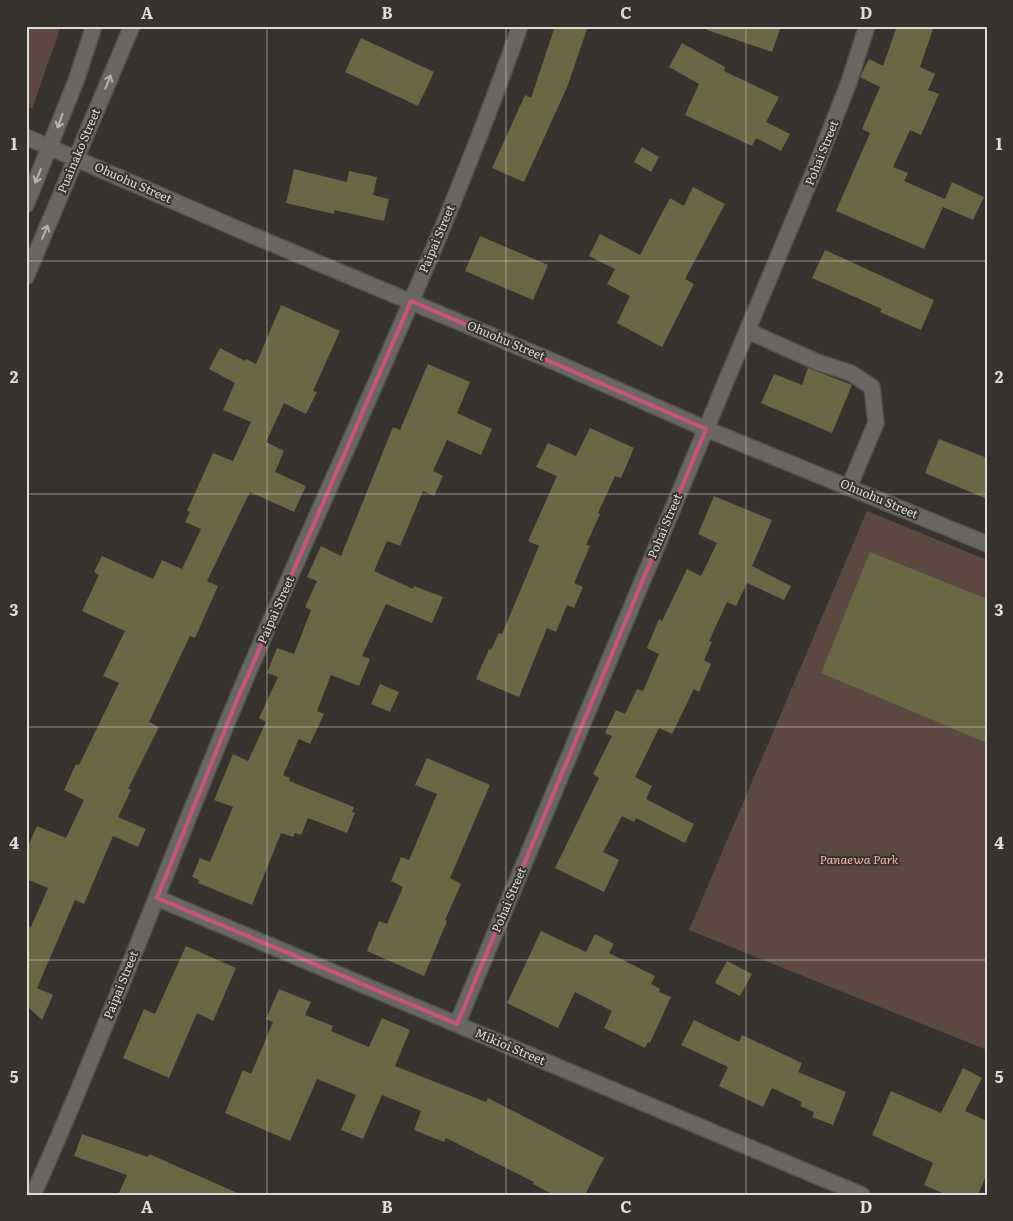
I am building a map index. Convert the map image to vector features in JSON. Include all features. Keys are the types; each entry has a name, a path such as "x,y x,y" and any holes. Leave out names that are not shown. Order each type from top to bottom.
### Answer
{"street":[{"path":"26,205 76,81 94,26"},
{"name":"Puainako Street","path":"26,276 132,26"},
{"name":"Paipai Street","path":"33,1195 238,698 411,301 491,110 520,26"},
{"name":"Pohai Street","path":"457,1024 836,118 867,26"},
{"name":"Ohuohu Street","path":"26,137 249,234 557,363 706,429 987,544"},
{"path":"748,331 817,362 852,373 872,387 876,423 849,487"},
{"name":"Mikioi Street","path":"157,898 862,1195"}],"highlighted area":[{"path":"411,301 706,429 457,1024 157,898 234,707"}],"green space":[{"path":"26,26 61,26 32,109 26,106"},
{"name":"Panaewa Park","path":"867,511 987,560 987,1050 689,930"}],"building":[{"path":"555,26 588,26 568,85 524,182 492,168 525,95 531,98"},
{"path":"707,26 781,26 772,52 707,30"},
{"path":"897,26 934,26 920,67 935,74 928,90 939,94 921,135 910,130 893,167 908,173 904,181 945,199 952,182 984,197 973,220 943,207 924,249 836,211 870,133 862,129 880,87 860,77 869,59 883,66"},
{"path":"361,38 434,72 418,106 345,72"},
{"path":"682,43 725,67 724,71 779,97 766,122 790,134 781,151 756,138 752,146 685,115 699,84 669,67"},
{"path":"642,147 659,157 651,172 634,162"},
{"path":"294,169 347,182 349,171 377,177 373,195 389,199 384,221 334,210 334,214 286,203"},
{"path":"693,187 725,204 685,279 694,284 662,347 617,323 630,296 607,284 615,269 589,256 600,234 640,255 670,198 684,206"},
{"path":"480,236 548,265 533,300 465,271"},
{"path":"825,250 934,300 921,330 880,312 882,309 812,278"},
{"path":"281,305 340,331 313,391 317,392 306,414 284,403 266,442 284,451 275,472 306,486 294,512 250,492 207,581 218,586 195,638 190,636 149,722 159,727 128,789 131,790 118,817 146,829 138,847 113,836 84,904 75,900 37,988 53,995 42,1020 28,1007 26,1012 26,925 31,927 48,888 26,879 26,851 37,826 66,838 84,800 64,790 76,764 79,765 119,683 103,676 125,631 82,611 99,575 94,572 102,556 153,579 162,560 182,569 201,529 185,522 190,512 187,511 213,453 233,461 251,422 223,410 235,383 209,369 220,348 245,361 246,359 256,364"},
{"path":"428,364 470,382 457,413 492,429 481,455 447,440 433,471 443,476 434,496 423,491 400,546 387,541 374,571 413,589 414,586 443,597 432,623 386,604 362,656 370,659 359,686 331,675 317,711 324,714 310,744 299,739 283,775 290,778 289,781 354,807 352,812 355,813 347,833 308,818 301,835 295,833 293,837 281,833 252,905 198,883 199,880 192,877 200,858 210,862 233,807 214,800 233,754 248,761 266,722 259,718 278,677 267,673 277,648 294,654 311,610 305,607 317,581 307,577 321,546 341,556 393,427 400,430"},
{"path":"808,368 852,385 832,433 761,403 774,374 802,385"},
{"path":"590,428 634,448 621,478 615,476 586,545 590,546 574,583 583,587 574,608 567,605 556,632 547,628 519,697 476,679 489,649 491,650 499,633 502,634 539,546 528,541 557,476 536,467 548,443 576,456"},
{"path":"939,439 987,458 987,499 925,473"},
{"path":"714,496 772,520 752,566 791,586 784,600 747,583 736,606 727,602 709,641 712,642 704,660 711,664 699,692 694,689 672,734 659,728 635,777 652,786 646,799 694,824 685,843 636,818 634,822 622,816 603,852 619,860 604,892 555,868 599,778 593,774 612,736 605,733 616,710 625,714 637,689 643,691 659,654 647,648 659,619 662,621 687,569 701,576 717,543 698,534"},
{"path":"870,552 987,599 987,743 821,673"},
{"path":"380,684 399,692 390,712 371,704"},
{"path":"427,758 490,785 450,878 461,884 424,976 367,951 379,921 387,924 403,887 391,881 401,857 409,860 437,794 415,785"},
{"path":"541,931 586,952 595,934 614,944 609,953 655,976 651,984 660,989 659,992 671,997 650,1043 648,1042 645,1048 604,1028 612,1011 575,992 558,1028 507,1003"},
{"path":"186,946 236,968 213,1021 197,1013 169,1078 123,1058 144,1009 155,1014"},
{"path":"727,961 752,974 740,996 715,983"},
{"path":"279,989 311,1002 305,1015 333,1026 331,1031 369,1047 382,1018 410,1030 395,1066 486,1102 488,1098 604,1158 585,1195 554,1195 533,1184 534,1182 446,1138 444,1142 414,1130 421,1111 382,1095 363,1139 341,1130 356,1095 317,1079 290,1141 225,1113 243,1070 251,1074 273,1022 266,1019"},
{"path":"694,1020 739,1042 742,1035 802,1063 798,1072 846,1092 833,1125 812,1117 814,1112 800,1106 802,1102 772,1088 763,1107 719,1086 728,1067 681,1045"},
{"path":"963,1068 982,1078 965,1111 987,1121 987,1173 978,1195 947,1195 924,1185 933,1163 872,1135 891,1091 941,1113"},
{"path":"82,1134 148,1157 149,1154 242,1195 118,1195 127,1175 74,1156"}]}
